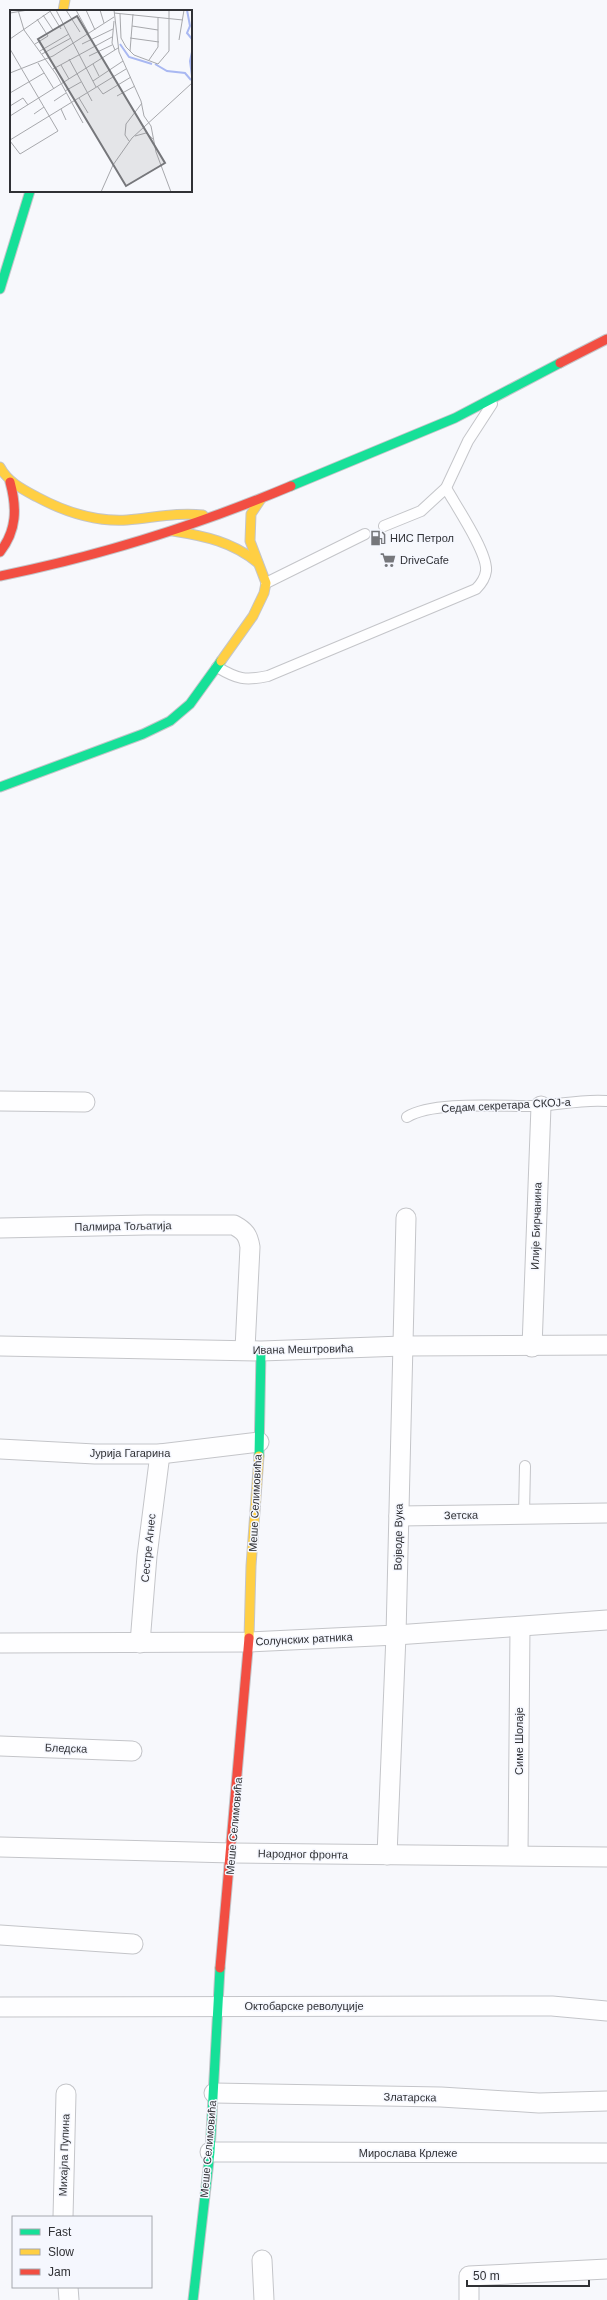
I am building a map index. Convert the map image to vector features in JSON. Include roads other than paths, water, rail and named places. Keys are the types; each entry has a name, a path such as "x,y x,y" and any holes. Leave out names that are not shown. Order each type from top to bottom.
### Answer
{"main road":[{"path":"63,10 65,0"},
{"path":"0,289 19,234 30,192"},
{"path":"0,576 30,570 171,530 261,499 420,433 496,398 607,339"},
{"path":"0,467 16,505 16,522 6,546 0,552"},
{"path":"5,478 67,511 99,519 127,520 169,513 192,513 211,516"},
{"path":"0,787 130,739 170,721 190,704 260,603 266,583 250,541 250,528 251,514 261,499"},
{"path":"171,530 224,541 238,548 258,563"},
{"name":"Меше Селимовића","path":"193,2300 210,2152 217,2006 232,1853 249,1642 259,1442 253,1350"}],"street":[{"path":"0,1101 84,1102"},
{"name":"Илије Бирчанина","path":"532,1347 541,1106"},
{"name":"Војводе Вука","path":"387,1855 396,1635 406,1218"},
{"name":"Палмира Тољатија","path":"0,1228 234,1225 244,1231"},
{"name":"Меше Селимовића","path":"244,1231 248,1237 251,1261 253,1350"},
{"name":"Ивана Мештровића","path":"0,1346 253,1350 403,1346 532,1347 607,1345"},
{"name":"Јурија Гагарина","path":"0,1449 87,1453 160,1454 259,1442"},
{"name":"Сестре Агнес","path":"140,1642 147,1556 160,1454"},
{"name":"Зетска","path":"399,1516 607,1513"},
{"name":"Солунских ратника","path":"0,1643 249,1642 396,1635 607,1620"},
{"name":"Симе Шолаје","path":"518,1855 520,1627"},
{"name":"Бледска","path":"0,1746 132,1751"},
{"name":"Народног фронта","path":"0,1847 232,1853 607,1857"},
{"path":"0,1935 133,1944"},
{"name":"Октобарске револуције","path":"0,2008 217,2006 552,2006 607,2011"},
{"name":"Златарска","path":"214,2092 441,2097 539,2103 607,2101"},
{"name":"Михајла Пупина","path":"63,2216 66,2094"},
{"name":"Мирослава Крлеже","path":"210,2152 607,2154"},
{"path":"262,2260 264,2300"},
{"path":"469,2300 469,2276 607,2268"},
{"path":"68,2288 69,2300"}],"lane":[{"path":"384,526 420,511 446,488 468,441 496,398"},
{"path":"217,667 234,677 251,680 268,676 476,590 484,579 486,570 483,555 446,488"},
{"path":"266,583 365,534"},
{"name":"Седам секретара СКОЈ-а","path":"407,1117 426,1109 473,1106 541,1106 594,1100 607,1101"},
{"path":"524,1514 525,1466"}],"place":[{"name":"НИС Петрол","path":"378,538"},
{"name":"DriveCafe","path":"388,560"}]}
